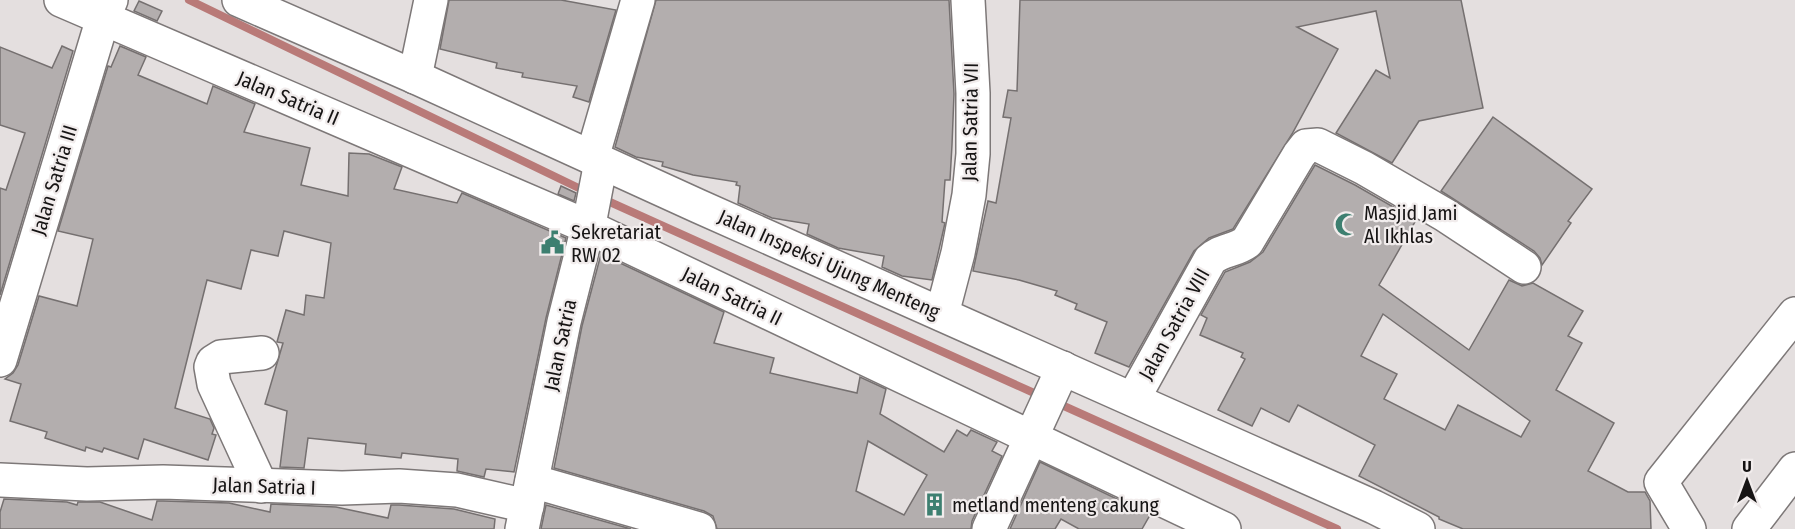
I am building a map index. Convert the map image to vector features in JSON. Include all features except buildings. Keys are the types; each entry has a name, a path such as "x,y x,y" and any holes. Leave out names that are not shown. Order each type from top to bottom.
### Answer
{"street":[{"name":"Jalan Satria II","path":"61,0 107,8 588,222 1036,427 1224,529"},
{"name":"Jalan Inspeksi Ujung Menteng","path":"239,0 416,77 598,162 942,314 1060,375 1133,399 1418,529"},
{"path":"416,77 431,0"},
{"name":"Jalan Satria","path":"527,505 564,322 588,222 598,162 638,0"},
{"name":"Jalan Satria VII","path":"942,314 958,253 969,195 973,154 973,93 968,0"},
{"name":"Jalan Satria III","path":"0,360 107,8"},
{"name":"Jalan Satria VIII","path":"1133,399 1210,260 1215,254 1240,247 1247,242 1306,146 1318,145 1364,168 1445,215 1524,267"},
{"path":"1689,529 1661,482 1795,314"},
{"path":"261,486 214,384 211,367 213,362 221,357 262,353"},
{"path":"988,529 1060,375"},
{"path":"1749,529 1795,469"},
{"name":"Jalan Satria I","path":"0,480 87,484 163,482 342,488 399,486 445,489 527,505 699,529"}],"waterway":[{"path":"189,0 589,193"},
{"path":"601,198 1043,397"},
{"path":"1055,402 1337,529"}],"place":[{"name":"Masjid Jami Al Ikhlas","path":"1346,224"},
{"name":"Sekretariat RW 02","path":"553,243"},
{"name":"metland menteng cakung","path":"934,505"}]}
